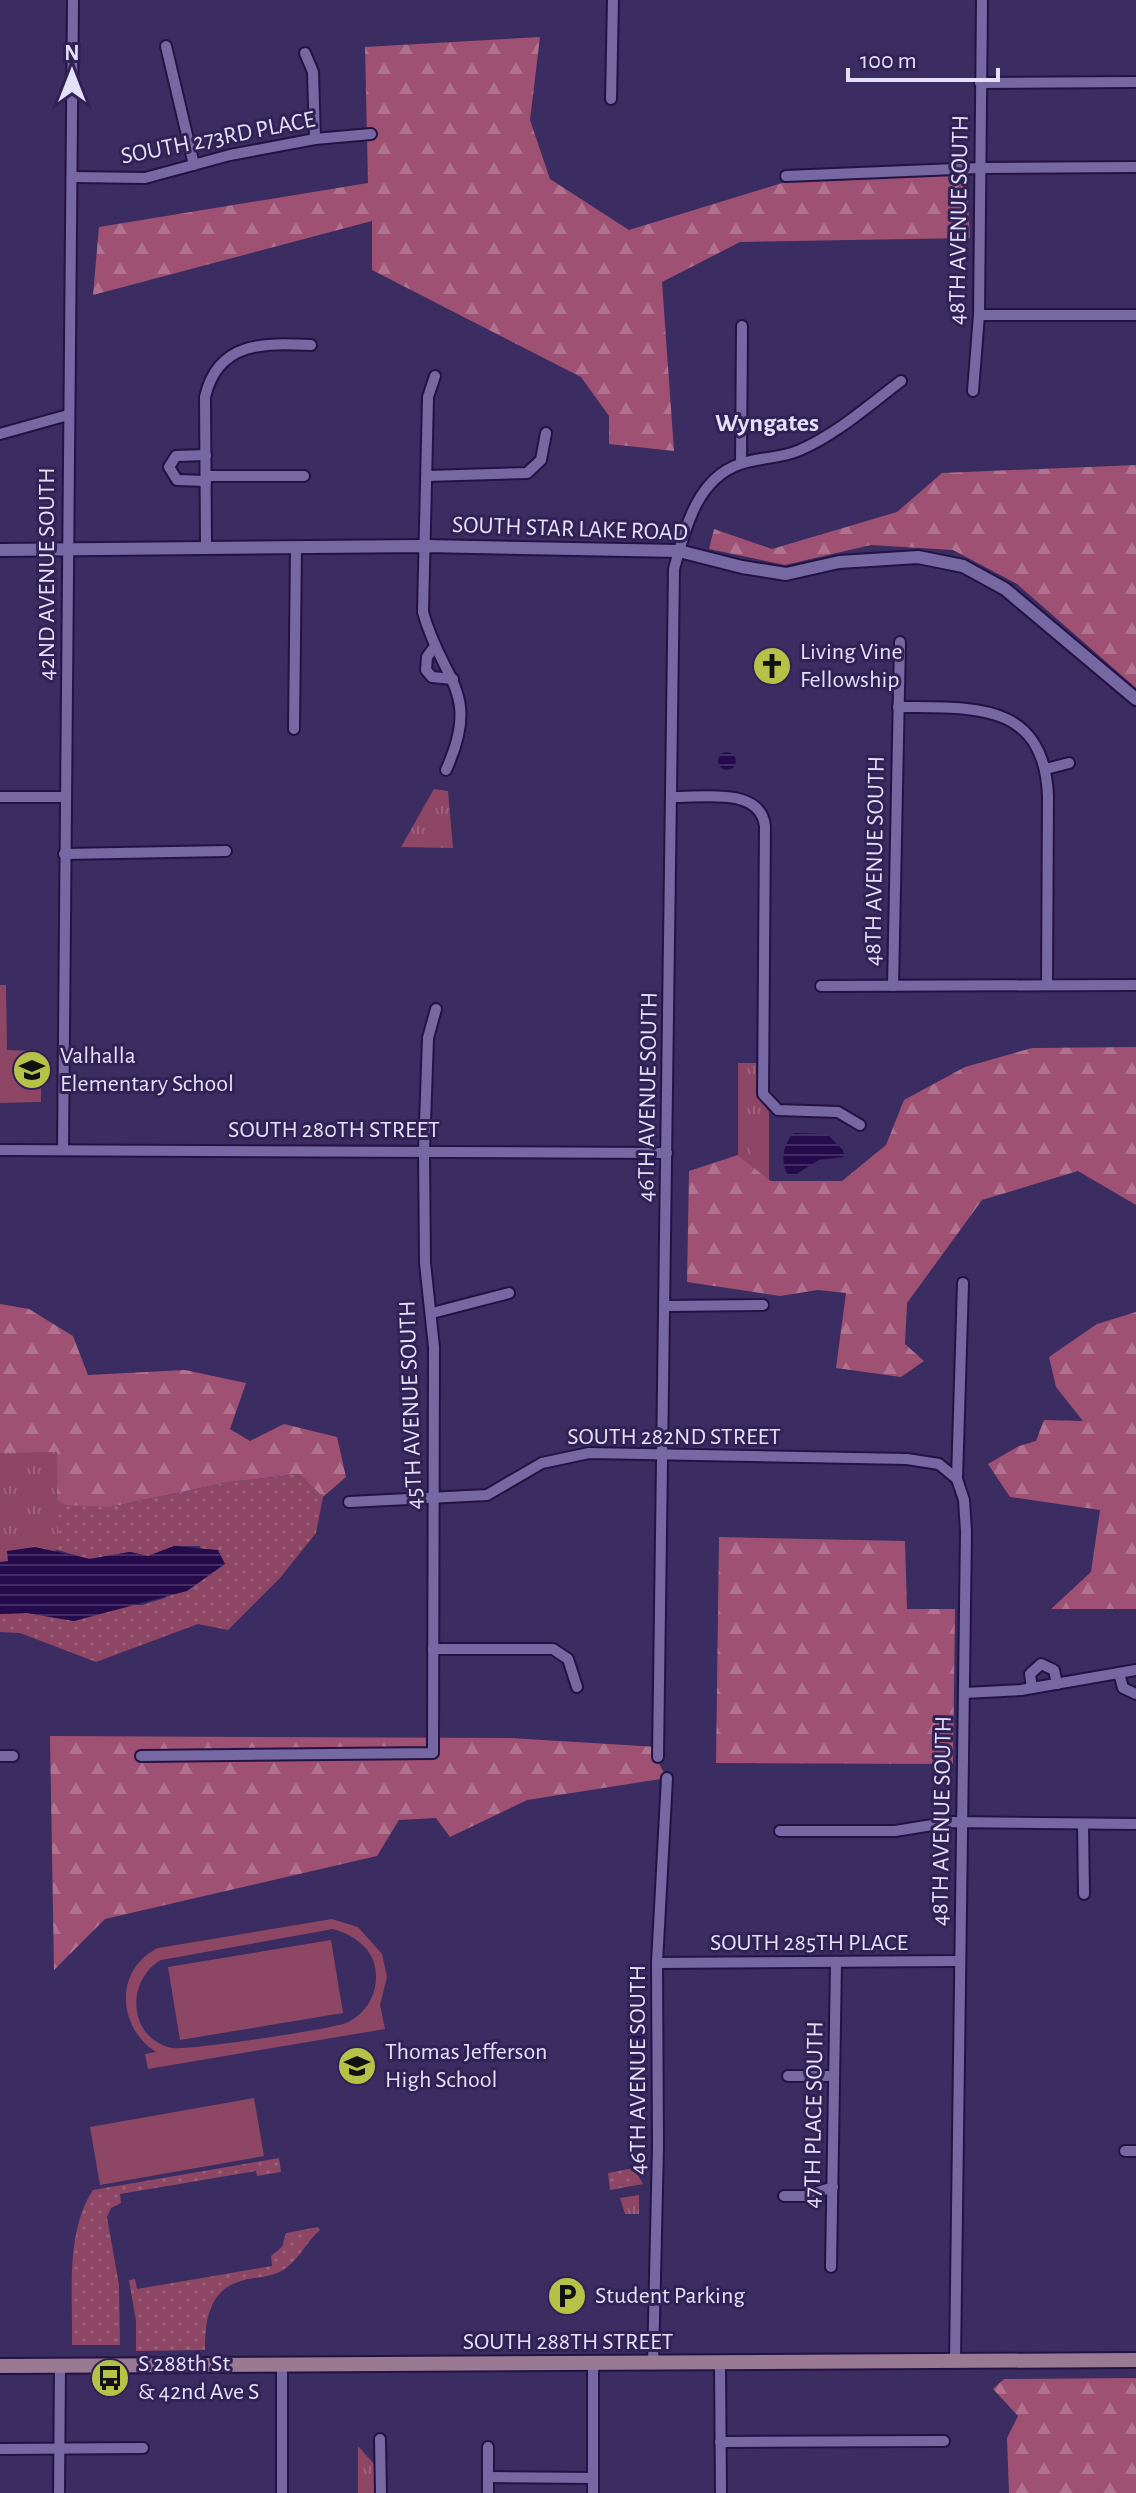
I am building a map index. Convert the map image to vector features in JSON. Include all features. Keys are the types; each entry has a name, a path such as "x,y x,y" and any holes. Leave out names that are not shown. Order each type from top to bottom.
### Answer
{"main road":[{"name":"SOUTH 288TH STREET","path":"0,2366 1136,2360"}],"street":[{"name":"42ND AVENUE SOUTH","path":"63,1149 73,0"},
{"path":"611,99 613,0"},
{"name":"48TH AVENUE SOUTH","path":"973,391 979,315 982,0"},
{"path":"166,46 194,165"},
{"path":"305,53 313,72 315,139"},
{"path":"980,83 1136,82"},
{"name":"SOUTH 273RD PLACE","path":"72,177 132,179 315,139 371,134"},
{"path":"786,176 980,168 1136,167"},
{"path":"979,315 1136,315"},
{"path":"742,326 741,463 799,451 831,433 901,381"},
{"path":"206,546 205,397 209,380 220,363 255,345 311,345"},
{"path":"435,376 428,397 423,612 435,646 460,694 461,721 456,749 446,770"},
{"path":"0,434 68,415"},
{"path":"427,476 527,473 541,460 546,433"},
{"path":"206,455 176,456 169,467 177,480 304,476"},
{"name":"46TH AVENUE SOUTH","path":"658,1757 674,569 704,491 723,472 741,463"},
{"name":"SOUTH STAR LAKE ROAD","path":"0,550 425,546 679,551 742,567 786,574 870,559 940,559 963,566 1005,589 1136,699"},
{"path":"294,729 296,547"},
{"name":"48TH AVENUE SOUTH","path":"893,986 900,642"},
{"path":"435,646 427,657 426,670 432,677 453,679"},
{"path":"898,707 986,710 1010,720 1029,735 1046,769 1047,985"},
{"path":"1046,769 1069,763"},
{"path":"0,797 65,797"},
{"path":"672,797 747,800 758,808 765,826 762,1087 768,1103 778,1110 838,1112 860,1125"},
{"path":"64,854 226,851"},
{"path":"821,986 1136,985"},
{"name":"45TH AVENUE SOUTH","path":"141,1756 433,1753 435,1500 432,1313 425,1263 424,1151 428,1038 436,1009"},
{"name":"SOUTH 280TH STREET","path":"0,1150 667,1153"},
{"name":"48TH AVENUE SOUTH","path":"955,2362 966,1514 957,1479 963,1283"},
{"path":"432,1313 509,1293"},
{"path":"666,1306 763,1305"},
{"name":"SOUTH 282ND STREET","path":"349,1502 487,1495 558,1457 663,1452 916,1460 939,1464 957,1479"},
{"path":"433,1649 553,1649 568,1659 577,1687"},
{"path":"1032,1688 1030,1674 1041,1664 1054,1670 1057,1684"},
{"path":"964,1693 1032,1688 1136,1670"},
{"path":"1119,1673 1123,1688 1136,1694"},
{"path":"0,1756 13,1756"},
{"name":"46TH AVENUE SOUTH","path":"653,2364 658,2147 657,1963 667,1778"},
{"path":"780,1831 895,1831 939,1822 1136,1824"},
{"path":"1083,1824 1084,1894"},
{"name":"SOUTH 285TH PLACE","path":"657,1963 960,1961"},
{"name":"47TH PLACE SOUTH","path":"831,2267 836,1963"},
{"path":"788,2076 834,2076"},
{"path":"784,2196 805,2196 833,2187"},
{"path":"593,2364 593,2493"},
{"path":"720,2364 721,2493"},
{"path":"282,2365 282,2493"},
{"path":"59,2493 60,2366"},
{"path":"380,2439 381,2493"},
{"path":"720,2442 944,2441"},
{"path":"488,2447 488,2493"},
{"path":"0,2449 143,2448"},
{"path":"488,2477 593,2478"}],"green space":[{"path":"540,37 530,120 550,179 629,230 808,175 966,168 970,238 740,242 662,282 674,451 609,444 609,416 581,377 372,270 372,221 93,295 99,227 368,183 365,47"},
{"path":"1136,465 1136,688 1017,584 953,550 871,545 785,565 709,549 714,529 772,549 897,512 942,473"},
{"path":"434,789 448,791 453,848 401,847"},
{"path":"0,985 6,985 7,1050 33,1051 33,1075 41,1075 41,1102 0,1103"},
{"path":"1136,1047 1136,1205 1078,1171 982,1200 907,1303 905,1344 924,1361 901,1377 836,1368 846,1293 818,1290 780,1296 687,1282 689,1171 738,1155 771,1181 842,1181 886,1145 904,1100 965,1067 1032,1048"},
{"path":"738,1063 758,1063 758,1096 769,1112 769,1180 738,1155"},
{"path":"754,1139 762,1139 767,1148 765,1155 754,1157 749,1152 749,1144"},
{"path":"0,1304 29,1309 73,1336 88,1375 185,1370 246,1383 230,1429 250,1441 284,1424 337,1437 346,1477 323,1497 299,1474 229,1482 110,1507 66,1505 37,1491 0,1498"},
{"path":"1136,1312 1136,1609 1051,1609 1091,1572 1100,1510 1010,1497 988,1464 1019,1446 1036,1441 1044,1420 1083,1421 1056,1387 1049,1357 1097,1324"},
{"path":"57,1452 58,1550 35,1547 7,1551 9,1562 0,1562 0,1453"},
{"path":"299,1474 323,1497 316,1533 280,1578 228,1630 198,1624 96,1662 20,1633 0,1632 0,1614 27,1613 74,1621 125,1605 142,1605 165,1598 201,1546 174,1546 148,1556 130,1552 89,1559 58,1550 0,1562 37,1491 110,1507 229,1482"},
{"path":"719,1537 905,1541 907,1609 955,1609 953,1764 716,1763"},
{"path":"50,1736 510,1738 658,1747 658,1762 667,1778 527,1800 450,1837 436,1818 399,1820 377,1856 105,1919 54,1970"},
{"path":"332,1919 358,1927 382,1954 387,1977 380,2005 385,2029 148,2069 145,2054 156,2052 143,2042 134,2029 126,1999 133,1970 143,1958 158,1948","holes":["333,1929 362,1944 372,1957 376,1974 375,1989 369,2003 346,2023 259,2039 172,2048 146,2033 140,2021 136,2008 137,1994 150,1969 161,1960"]},
{"path":"331,1940 343,2013 180,2040 168,1967"},
{"path":"254,2098 264,2156 100,2185 90,2127"},
{"path":"279,2158 281,2172 257,2176 256,2171 120,2194 121,2203 111,2208 107,2217 119,2285 120,2345 72,2345 74,2245 84,2207 93,2190"},
{"path":"634,2168 643,2184 610,2190 608,2173"},
{"path":"639,2195 639,2214 625,2214 620,2198"},
{"path":"318,2227 320,2230 286,2268 238,2282 220,2293 210,2310 205,2350 136,2351 136,2321 129,2280 135,2279 137,2289 272,2266 271,2256 282,2247 286,2233"},
{"path":"1136,2378 1136,2493 1009,2493 1007,2438 1018,2416 993,2389 1004,2379"},
{"path":"358,2446 375,2465 375,2493 358,2493"}],"shaded area":[{"path":"727,752 736,761 727,770 718,761"},
{"path":"794,1133 827,1134 843,1150 844,1157 819,1160 795,1175 788,1175 784,1153"},
{"path":"174,1546 218,1550 225,1564 187,1591 74,1621 27,1613 0,1614 0,1562 8,1561 7,1551 35,1547 90,1559 130,1552 148,1556"},
{"path":"626,2023 643,2023 645,2062 633,2064"}],"place":[{"name":"Living Vine Fellowship","path":"772,666"},
{"name":"Valhalla Elementary School","path":"32,1070"},
{"name":"Thomas Jefferson High School","path":"357,2066"},
{"name":"Student Parking","path":"567,2296"},
{"name":"S 288th St & 42nd Ave S","path":"110,2378"}],"district":[{"name":"Wyngates","path":"767,423"}]}
